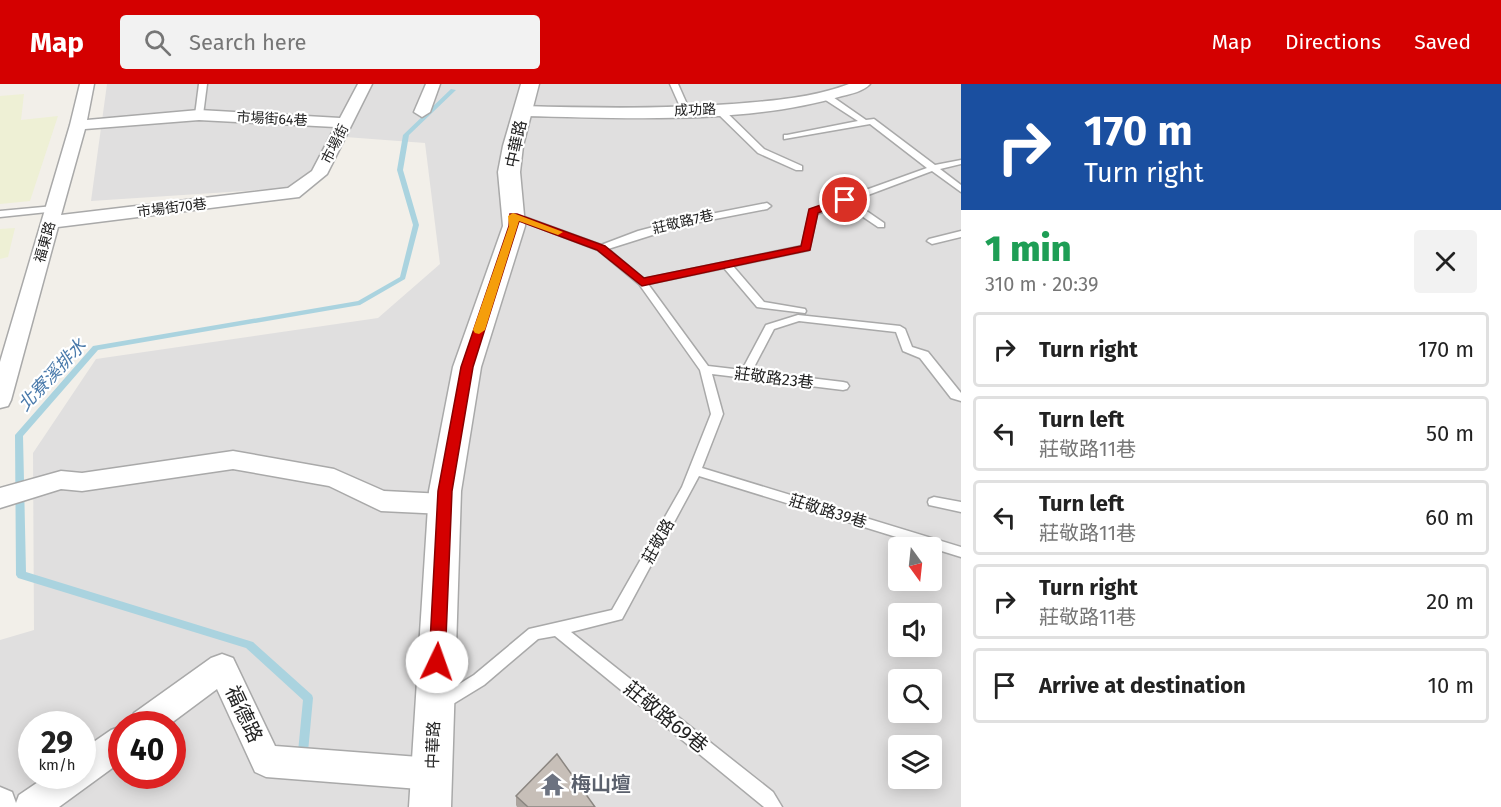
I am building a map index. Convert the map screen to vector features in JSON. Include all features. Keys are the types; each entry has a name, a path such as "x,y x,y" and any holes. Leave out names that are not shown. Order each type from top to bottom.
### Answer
{"street":[{"name":"福東路","path":"0,400 78,125 87,84"},
{"name":"市場街","path":"293,193 319,174 365,84"},
{"path":"422,112 433,84"},
{"name":"成功路","path":"527,98 686,111 719,110 785,104 828,97 852,86"},
{"name":"中華路","path":"430,807 444,504 467,367 514,226 509,172 513,146 527,98"},
{"name":"市場街64巷","path":"78,125 199,115 345,123"},
{"name":"市場街70巷","path":"52,216 293,193"},
{"path":"3,497 61,480 82,483 233,460 334,478 381,501 444,504"},
{"name":"福德路","path":"163,711 222,668 266,761 432,774"},
{"path":"31,807 56,789"}],"lane":[{"path":"199,115 202,84"},
{"path":"674,84 686,111"},
{"path":"828,97 866,123"},
{"path":"719,110 761,151 799,168"},
{"path":"787,137 871,122 961,189"},
{"path":"642,282 806,248 813,212 934,168 961,162"},
{"path":"845,200 881,225"},
{"name":"莊敬路7巷","path":"601,248 640,232 710,215 767,206"},
{"path":"0,214 52,216"},
{"name":"莊敬路","path":"435,707 479,680 534,634 617,615 688,486 717,414 705,369 642,282 601,248 513,216"},
{"path":"932,241 961,234"},
{"path":"726,264 761,305 801,310"},
{"path":"745,374 770,327 798,318 900,329 907,349 924,355 956,395 961,397"},
{"name":"莊敬路23巷","path":"705,369 843,386"},
{"name":"莊敬路39巷","path":"694,470 961,552"},
{"path":"934,502 961,507"},
{"name":"莊敬路69巷","path":"557,629 767,798 774,807"}],"shaded area":[{"path":"107,84 961,84 961,807 0,807 0,640 34,630 33,453 96,359 378,318 440,264 425,143 332,136 305,187 91,201"}],"green space":[{"path":"24,94 21,120 58,116 30,201 0,204 0,96"},
{"path":"15,228 8,257 0,259 0,229"}],"building":[{"name":"梅山壇","path":"557,754 595,807 528,807 516,796"}],"waterway":[{"name":"北寮溪排水","path":"303,752 308,698 249,645 21,575 19,435 96,348 360,303 403,278 416,225 400,170 406,135 453,90"}],"slow traffic":[{"path":"479,330 514,226 513,216 558,232"}],"place":[{"name":"梅山壇","path":"553,784"}],"route":[{"path":"437,662 445,491 467,367 514,226 513,216 601,248 642,282 806,248 813,212 845,200"}]}
